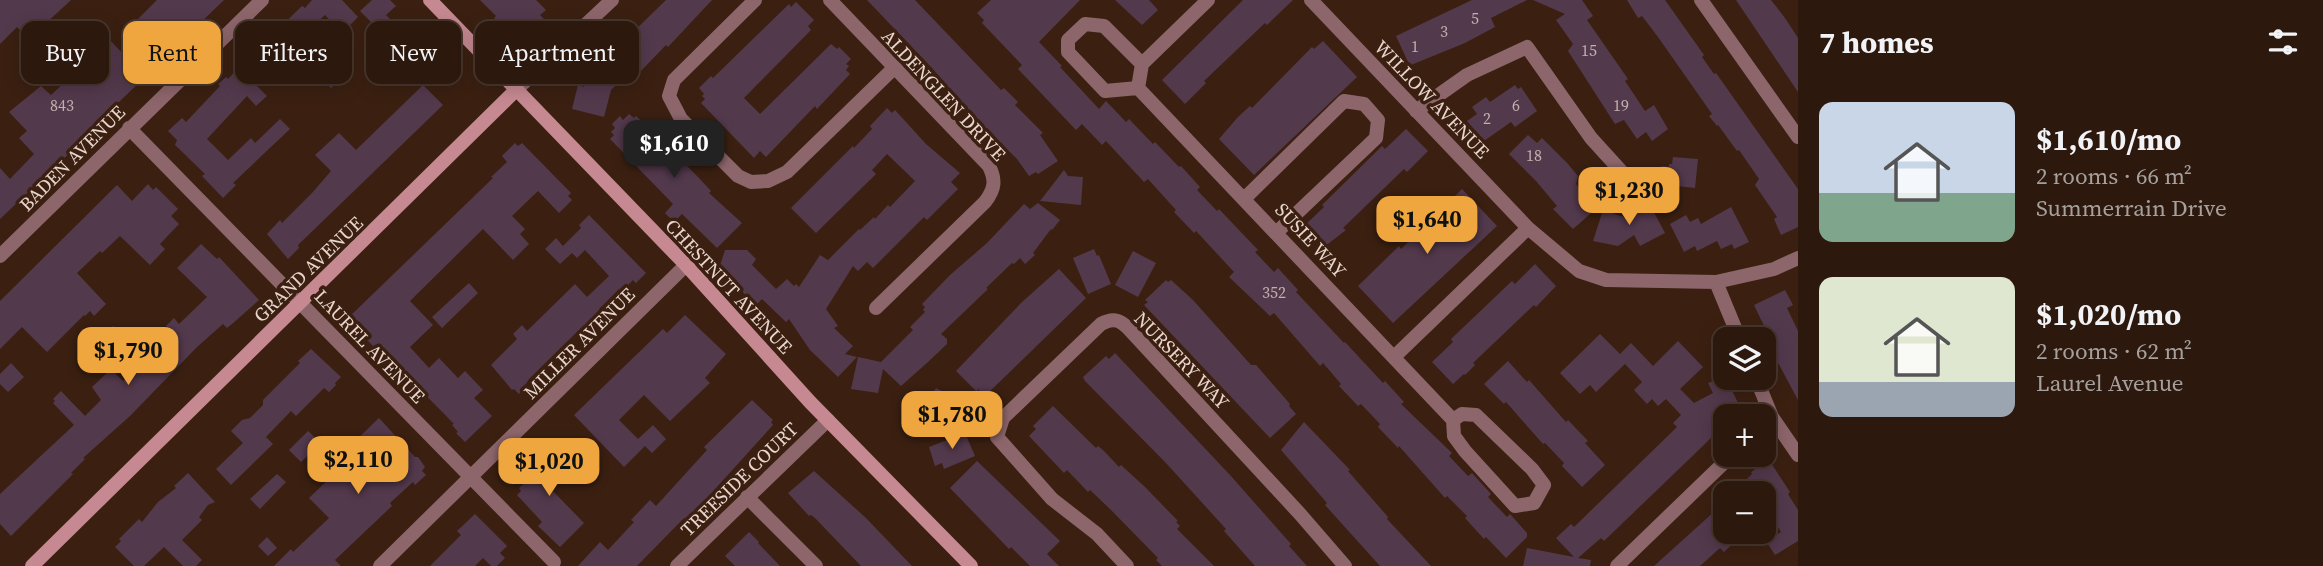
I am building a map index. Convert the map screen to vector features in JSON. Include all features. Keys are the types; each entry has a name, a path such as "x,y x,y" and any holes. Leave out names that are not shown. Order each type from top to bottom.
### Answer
{"main road":[{"name":"CHESTNUT AVENUE","path":"430,0 686,265 828,420 971,566"},
{"name":"GRAND AVENUE","path":"32,566 517,89"}],"street":[{"name":"BADEN AVENUE","path":"0,256 261,0"},
{"name":"GRAND AVENUE","path":"517,89 612,0"},
{"path":"755,0 674,80 669,96 681,119 738,176 751,182 768,181 787,172 894,68"},
{"name":"ALDENGLEN DRIVE","path":"830,0 989,166 994,177 994,185 985,202 876,308"},
{"path":"1142,64 1104,26 1086,24 1068,40 1068,52 1104,91 1138,88 1142,64 1208,0"},
{"name":"WILLOW AVENUE","path":"1311,0 1528,228 1579,271 1606,280 1716,282 1774,268 1798,258"},
{"path":"1701,0 1798,138"},
{"path":"1416,111 1467,75 1527,47 1591,138 1621,171"},
{"name":"SUSIE WAY","path":"1138,88 1454,420 1454,436 1515,506 1534,503 1544,485 1532,469 1476,415 1462,414 1454,420"},
{"path":"1245,198 1344,102 1364,104 1378,120 1376,138 1277,232"},
{"name":"LAUREL AVENUE","path":"129,128 554,562"},
{"path":"1394,357 1528,228"},
{"name":"MILLER AVENUE","path":"380,566 686,265"},
{"path":"1716,282 1735,327"},
{"name":"NURSERY WAY","path":"1127,566 1097,534 1052,499 997,437 1003,418 1101,324 1114,319 1122,322 1138,338 1345,566"},
{"name":"TREESIDE COURT","path":"677,566 828,420"},
{"path":"1776,430 1798,455"},
{"path":"1617,566 1720,467"},
{"path":"747,497 816,566"}],"building":[{"path":"0,0 71,0 48,21 21,21 21,31 17,27 0,44"},
{"path":"157,0 224,0 202,21 137,20"},
{"path":"312,0 342,0 358,17 352,23 331,21 325,15 318,21 286,21 302,6 305,8"},
{"path":"372,0 390,0 396,6 386,15 392,21 370,21 360,11"},
{"path":"480,0 536,0 546,10 540,15 544,21 497,21 494,18 496,16"},
{"path":"666,0 712,0 668,47 666,45 639,73 639,26"},
{"path":"867,0 915,0 1001,90 1004,88 1018,102 1015,105 1043,133 1040,135 1058,161 1038,174 1036,172 1029,176 1017,159 979,122"},
{"path":"991,0 1080,0 1039,42 1099,109 1106,101 1126,122 1129,119 1153,144 1155,142 1181,166 1200,187 1197,190 1258,250 1255,252 1274,272 1278,268 1298,290 1296,292 1404,402 1401,404 1452,453 1449,456 1468,476 1472,473 1491,494 1488,497 1507,517 1510,514 1527,533 1527,537 1506,558 1486,537 1484,539 1465,518 1467,516 1447,496 1445,498 1399,446 1398,448 1378,427 1380,424 1361,404 1358,406 1339,386 1341,384 1323,363 1320,366 1274,313 1270,316 1229,277 1234,272 1196,231 1194,233 1174,212 1176,210 1148,179 1144,182 1106,141 1102,145 1082,124 1076,130 1018,69 1022,65 982,23 984,20 977,13"},
{"path":"1115,0 1149,0 1158,10 1142,25"},
{"path":"1243,0 1293,0 1204,81 1206,83 1185,104 1162,80"},
{"path":"1472,0 1527,0 1491,18 1495,27 1465,43 1411,65 1396,36"},
{"path":"1533,0 1582,0 1593,16 1587,20 1628,79 1625,81 1645,111 1654,105 1668,129 1652,141 1646,132 1637,139 1624,120 1615,124 1568,51 1573,44 1556,20 1565,14"},
{"path":"1627,0 1665,0 1704,55 1702,57 1798,189 1798,227 1781,235 1774,219 1777,217 1755,185 1759,179 1739,150 1737,151 1709,116 1712,114 1658,37 1642,16 1638,18"},
{"path":"1736,0 1771,0 1785,18 1798,38 1798,92"},
{"path":"796,2 814,20 808,26 811,30 744,98 760,114 831,44 837,49 839,47 851,59 846,64 849,66 846,70 850,74 766,157 760,151 754,158 701,103 705,99 699,88 711,76 713,78 789,4 791,7"},
{"path":"109,39 123,54 123,84 138,84 100,120 103,123 94,132 0,219 0,168 10,179 34,154 19,138 27,131 9,112 41,86 51,95 63,84 109,84"},
{"path":"1323,41 1357,77 1254,175 1219,139 1238,117 1250,106 1252,108 1312,47 1314,49"},
{"path":"235,72 235,84 259,84 257,86 267,96 256,106 247,96 207,139 228,160 251,138 255,143 280,119 290,129 233,183 236,185 223,198 202,176 205,174 175,145 177,140 168,131 182,118 186,122 220,86 218,84 226,77 228,79"},
{"path":"585,84 617,84 611,90 604,117 572,109 578,85 584,87"},
{"path":"423,85 443,105 298,245 299,248 288,259 267,234 280,220 282,223 331,171 315,155 339,133 356,150"},
{"path":"1515,85 1518,89 1521,87 1537,111 1515,127 1511,122 1484,141 1467,121 1477,114 1472,107 1486,97 1490,102"},
{"path":"887,108 892,113 895,110 926,144 960,173 951,182 958,189 927,220 924,217 873,268 867,262 858,271 853,266 826,309 838,326 834,328 853,346 845,354 857,357 838,377 810,350 789,319 786,322 762,299 752,309 742,300 746,296 742,291 719,269 725,250 747,250 756,259 752,265 776,289 787,279 799,287 820,255 828,260 859,229 874,217 875,219 888,205 890,207 915,181 887,154 872,170 876,174 816,233 791,208 853,146 854,148"},
{"path":"629,114 634,118 636,116 655,134 711,191 709,193 742,223 717,248 682,214 674,222 665,213 673,204 610,139 615,128 612,124 620,116 623,120"},
{"path":"1406,129 1428,151 1407,172 1404,169 1343,228 1346,230 1324,247 1304,226 1382,146 1385,149"},
{"path":"1528,135 1537,143 1542,138 1568,164 1578,176 1576,184 1597,208 1573,229 1553,209 1557,206 1536,181 1509,154"},
{"path":"515,143 518,146 522,143 571,193 568,196 572,200 559,213 538,191 512,216 525,229 520,234 529,244 513,260 483,229 410,301 433,325 410,347 429,368 439,358 458,378 465,371 483,390 474,398 492,416 465,442 456,433 458,432 452,425 454,424 347,319 493,178 491,177 507,162 502,156"},
{"path":"1673,157 1698,159 1695,188 1660,184 1661,166 1669,167"},
{"path":"1064,170 1068,176 1083,177 1081,205 1040,201"},
{"path":"148,184 153,190 156,187 178,209 171,216 179,224 160,244 165,249 150,265 120,236 77,273 106,304 94,316 90,311 84,315 47,352 22,327 0,349 0,301 117,185 132,201"},
{"path":"1462,189 1497,226 1393,323 1358,286 1399,246 1401,249 1422,228 1419,225 1439,206 1442,209"},
{"path":"1038,203 1060,220 1033,253 1035,255 1025,264 1020,258 1012,263 941,334 947,339 947,344 901,386 883,369 878,393 851,389 858,357 881,362 913,330 910,327 925,312 922,304 950,275 987,243 1024,204 1030,209"},
{"path":"1649,203 1665,233 1640,246 1634,235 1618,246 1593,241 1603,210 1624,217"},
{"path":"1731,207 1749,242 1734,249 1732,244 1721,249 1717,241 1697,251 1695,246 1684,252 1670,224 1686,215 1690,222 1698,218 1701,224"},
{"path":"589,215 646,273 636,283 633,280 621,292 619,289 586,326 529,379 519,394 512,390 491,365 517,339 513,334 522,325 527,331 575,284 587,297 609,276 585,250 577,258 572,253 560,264 545,249 556,238 563,246 581,228 579,225"},
{"path":"201,244 217,259 219,257 259,300 227,328 223,324 197,347 130,416 83,458 85,459 71,473 73,474 11,536 0,524 0,494 74,425 53,403 53,399 61,391 85,416 101,400 92,387 111,369 123,381 171,332 166,326 174,318 179,324 207,297 177,268"},
{"path":"1094,249 1111,284 1088,294 1073,258"},
{"path":"1133,251 1156,263 1138,297 1115,285"},
{"path":"1535,264 1556,286 1453,384 1432,362 1453,342 1451,339 1512,281 1515,284"},
{"path":"1059,269 1086,298 985,396 978,389 977,392 956,371 1021,303"},
{"path":"1166,280 1171,280 1193,300 1290,404 1296,414 1270,438 1144,305 1148,302 1145,300"},
{"path":"469,283 478,293 442,328 432,317"},
{"path":"1785,290 1793,305 1787,308 1798,331 1798,400 1776,359 1776,327 1765,327 1754,305"},
{"path":"685,315 726,354 705,378 710,383 670,421 644,395 619,420 638,439 653,425 666,439 652,453 645,446 624,467 574,415 663,329 667,333"},
{"path":"113,326 128,341 107,361 92,346"},
{"path":"1600,334 1620,354 1631,343 1653,366 1678,341 1703,367 1680,389 1694,403 1713,393 1708,383 1713,381 1713,390 1732,390 1739,404 1713,404 1713,436 1604,541 1601,538 1578,558 1591,560 1590,566 1523,566 1527,548 1574,557 1556,538 1571,524 1574,527 1677,427 1673,423 1681,415 1666,399 1658,406 1652,399 1647,404 1634,390 1642,382 1625,364 1596,392 1590,385 1580,394 1560,373"},
{"path":"311,349 341,377 329,392 324,388 296,416 291,411 266,437 273,444 231,485 216,469 243,443 231,431 263,405 263,400"},
{"path":"1115,353 1230,475 1307,566 1255,566 1224,531 1226,529 1166,463 1085,381 1083,377 1106,356 1109,359"},
{"path":"1508,361 1527,382 1529,380 1566,422 1568,420 1588,441 1585,443 1605,465 1582,487 1562,466 1564,463 1543,444 1506,402 1504,404 1484,384"},
{"path":"11,363 24,377 8,392 0,384 0,374"},
{"path":"936,388 970,406 958,428 924,411"},
{"path":"752,400 773,420 773,425 687,520 684,518 637,566 578,566 600,542 608,550 650,500 656,506 707,450 704,447"},
{"path":"1053,406 1096,448 1098,446 1145,487 1178,521 1176,522 1180,526 1177,529 1214,566 1162,566 1156,560 1158,558 1090,490 1088,492 1067,470 1064,473 1029,436 1036,429 1033,426"},
{"path":"379,418 415,457 418,457 425,467 422,471 426,475 415,485 413,482 390,503 392,506 335,560 341,566 274,566 329,518 309,498 359,450 353,443"},
{"path":"1304,422 1350,470 1348,471 1387,519 1431,566 1380,566 1325,505 1327,503 1281,450"},
{"path":"308,431 321,443 301,462 289,450"},
{"path":"965,433 975,456 944,469 942,463 935,466 929,447"},
{"path":"547,445 568,467 549,487 584,523 560,547 538,526 542,522 517,495 525,482 523,479 540,462 535,457"},
{"path":"977,461 1060,541 1047,554 1059,566 1030,566 1011,547 1009,549 950,488"},
{"path":"1758,467 1774,467 1798,510 1798,541 1775,555 1768,544 1776,544 1776,535 1781,532 1776,524 1776,481 1745,481"},
{"path":"814,471 866,518 912,566 861,566 815,518 809,516 788,493"},
{"path":"188,473 215,502 208,505 199,517 202,520 182,540 202,560 196,566 183,566 164,547 144,566 134,566 115,547 121,541 119,539 139,519 142,522"},
{"path":"277,474 286,482 260,509 250,499"},
{"path":"1713,513 1713,544 1732,544 1724,552 1720,548 1700,566 1654,566"},
{"path":"475,514 507,546 500,553 505,558 497,566 491,566 483,558 475,566 430,566 461,535 457,531"},
{"path":"749,532 780,566 735,566 725,556"},
{"path":"267,537 277,548 268,556 258,546"}]}
